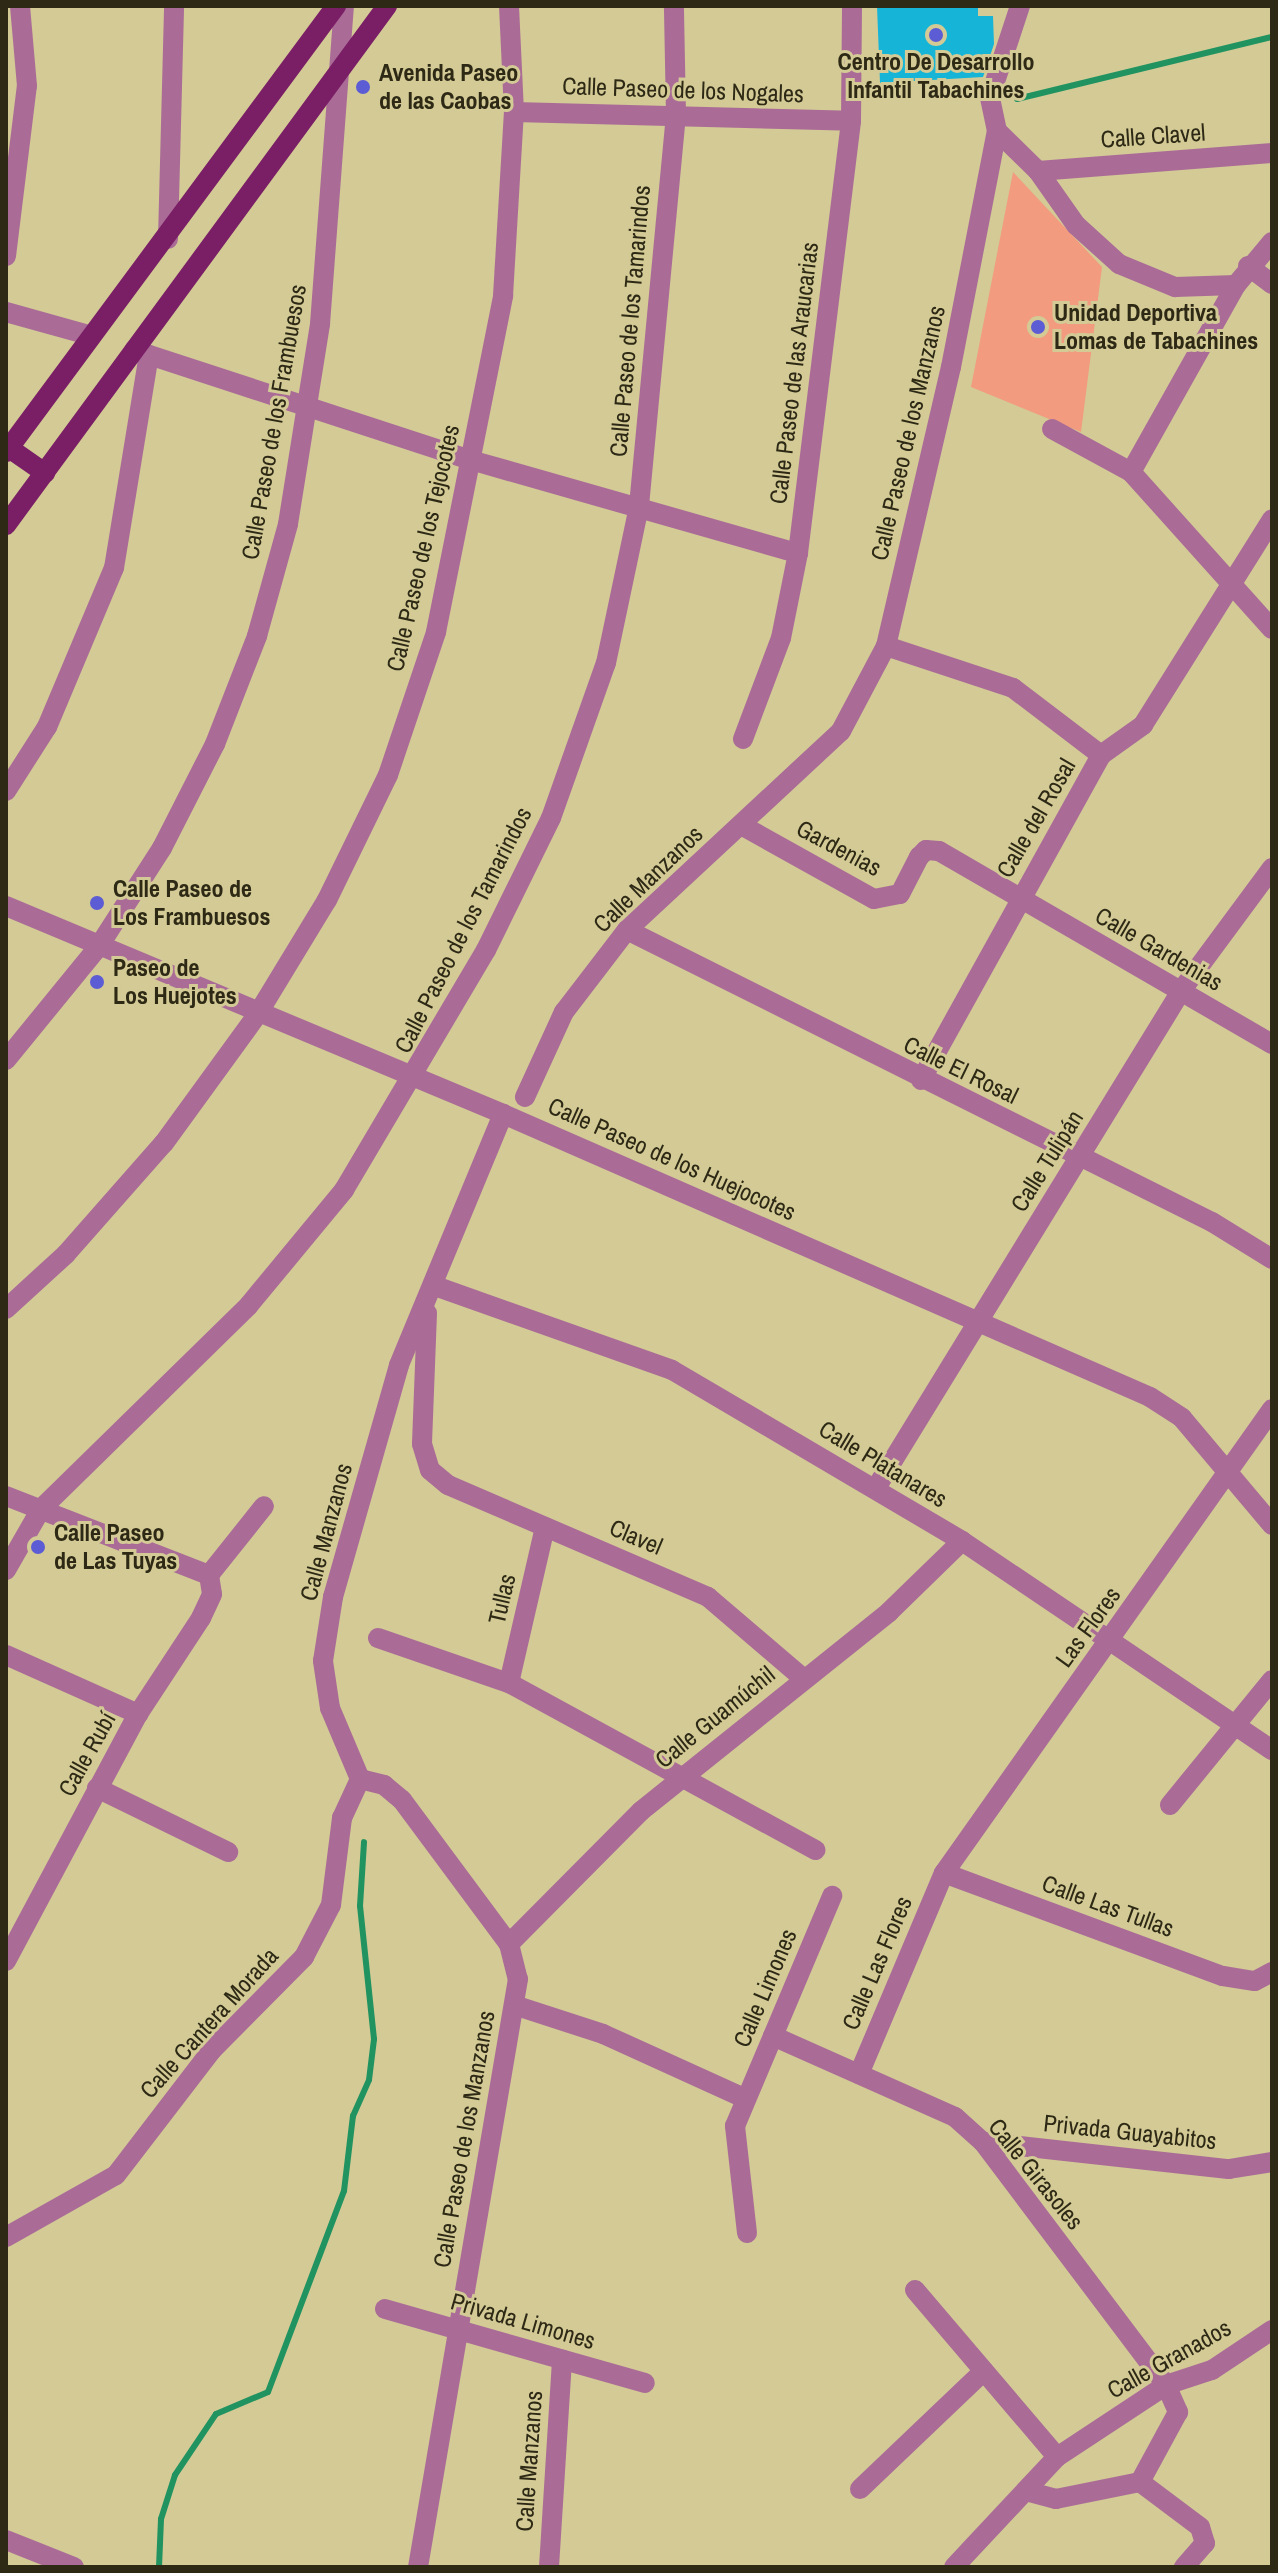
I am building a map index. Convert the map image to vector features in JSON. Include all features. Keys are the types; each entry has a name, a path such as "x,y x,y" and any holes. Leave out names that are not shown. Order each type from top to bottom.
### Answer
{"main road":[{"path":"45,473 8,450 168,239 336,6"},
{"path":"6,525 142,352 387,6"}],"street":[{"path":"6,256 27,86 20,6"},
{"path":"168,239 174,6"},
{"name":"Calle Paseo de los Frambuesos","path":"6,1060 99,946 162,848 215,744 247,663 288,524 307,409 343,67 344,6"},
{"name":"Calle Paseo de los Tejocotes","path":"6,1309 66,1254 164,1143 257,1015 327,900 388,775 436,632 474,461 503,296 514,112 509,6"},
{"name":"Calle Paseo de los Tamarindos","path":"6,1570 41,1509 249,1305 344,1190 415,1078 551,818 606,663 639,506 676,115 674,6"},
{"name":"Calle Paseo de las Araucarias","path":"743,739 781,638 798,553 851,121 852,6"},
{"name":"Calle Paseo de los Manzanos","path":"741,825 841,731 886,646 951,367 997,131 990,97 1020,6"},
{"name":"Calle Paseo de los Nogales","path":"514,112 851,121"},
{"path":"997,131 1038,171 1076,225 1119,264 1175,287 1236,285"},
{"name":"Calle Clavel","path":"1038,171 1272,153"},
{"path":"1131,472 1236,285 1248,266 1272,242"},
{"path":"1248,266 1272,284"},
{"path":"6,312 92,336"},
{"path":"6,791 47,727 114,568 142,352 307,409 474,461 798,553"},
{"path":"1052,429 1131,472 1272,629"},
{"name":"Calle del Rosal","path":"921,1080 1101,755 1143,725 1272,519"},
{"path":"886,646 1013,688 1101,755"},
{"name":"Gardenias","path":"741,825 874,899 900,894 926,850 939,851 1020,899"},
{"name":"Calle Manzanos","path":"525,1097 564,1012 627,930 741,825"},
{"name":"Calle Tulipán","path":"876,1488 1181,991 1272,868"},
{"name":"Calle Gardenias","path":"1020,899 1272,1044"},
{"name":"Calle Paseo de los Huejocotes","path":"6,906 257,1015 503,1114 1150,1397 1182,1418 1227,1478 1272,1525"},
{"name":"Calle El Rosal","path":"627,930 1080,1157 1272,1259"},
{"name":"Calle Manzanos","path":"360,1779 330,1708 323,1661 333,1597 399,1365 503,1114"},
{"name":"Calle Manzanos","path":"430,1470 422,1444 431,1294"},
{"name":"Calle Platanares","path":"431,1294 672,1370 962,1541 1272,1750"},
{"name":"Las Flores","path":"944,1873 1270,1417"},
{"name":"Clavel","path":"430,1470 448,1485 708,1597 804,1679"},
{"path":"6,1496 209,1575 264,1506"},
{"name":"Tullas","path":"509,1683 545,1527"},
{"name":"Calle Guamúchil","path":"509,1944 683,1776 926,1581 962,1541"},
{"name":"Calle Rubí","path":"6,1961 138,1714 201,1618 212,1594 209,1575"},
{"path":"378,1638 509,1683 815,1850"},
{"path":"6,1655 138,1714"},
{"path":"1170,1805 1272,1680"},
{"name":"Calle Paseo de los Manzanos","path":"360,1779 384,1785 402,1800 509,1944 518,1979 484,2152 459,2329 418,2567"},
{"name":"Calle Cantera Morada","path":"6,2237 116,2175 212,2050 304,1957 331,1905 342,1818 360,1779"},
{"path":"97,1788 228,1852"},
{"name":"Calle Las Tullas","path":"944,1873 1223,1976 1264,1976"},
{"name":"Calle Las Flores","path":"859,2074 944,1873"},
{"name":"Calle Limones","path":"746,2099 832,1896"},
{"path":"514,2005 603,2034 746,2099 733,2147 747,2233"},
{"name":"Calle Girasoles","path":"773,2036 955,2117 983,2142 1166,2385"},
{"name":"Privada Guayabitos","path":"983,2142 1229,2169 1272,2162"},
{"path":"915,2290 1057,2457"},
{"name":"Privada Limones","path":"385,2309 645,2383"},
{"name":"Calle Granados","path":"954,2567 1057,2457 1166,2385 1212,2370 1272,2330"},
{"name":"Calle Manzanos","path":"549,2567 562,2359"},
{"path":"860,2489 984,2371"},
{"path":"1140,2482 1178,2412 1166,2385"},
{"path":"1026,2491 1056,2499 1140,2482 1200,2527 1205,2543 1184,2567"},
{"path":"6,2540 74,2567"}],"shaded area":[{"name":"Unidad Deportiva Lomas de Tabachines","path":"1013,172 1102,267 1081,432 971,387"}],"building":[{"name":"Centro De Desarrollo Infantil Tabachines","path":"877,6 969,6 978,8 978,16 993,16 994,44 983,77 880,83"}],"waterway":[{"path":"1017,99 1272,37"},
{"path":"159,2567 161,2519 175,2475 216,2414 268,2392 344,2191 353,2116 369,2080 374,2039 360,1906 364,1842"}],"place":[{"name":"Centro De Desarrollo Infantil Tabachines","path":"936,35"},
{"name":"Avenida Paseo de las Caobas","path":"363,87"},
{"name":"Unidad Deportiva Lomas de Tabachines","path":"1038,327"},
{"name":"Calle Paseo de Los Frambuesos","path":"97,903"},
{"name":"Paseo de Los Huejotes","path":"97,982"},
{"name":"Calle Paseo de Las Tuyas","path":"38,1547"}]}
